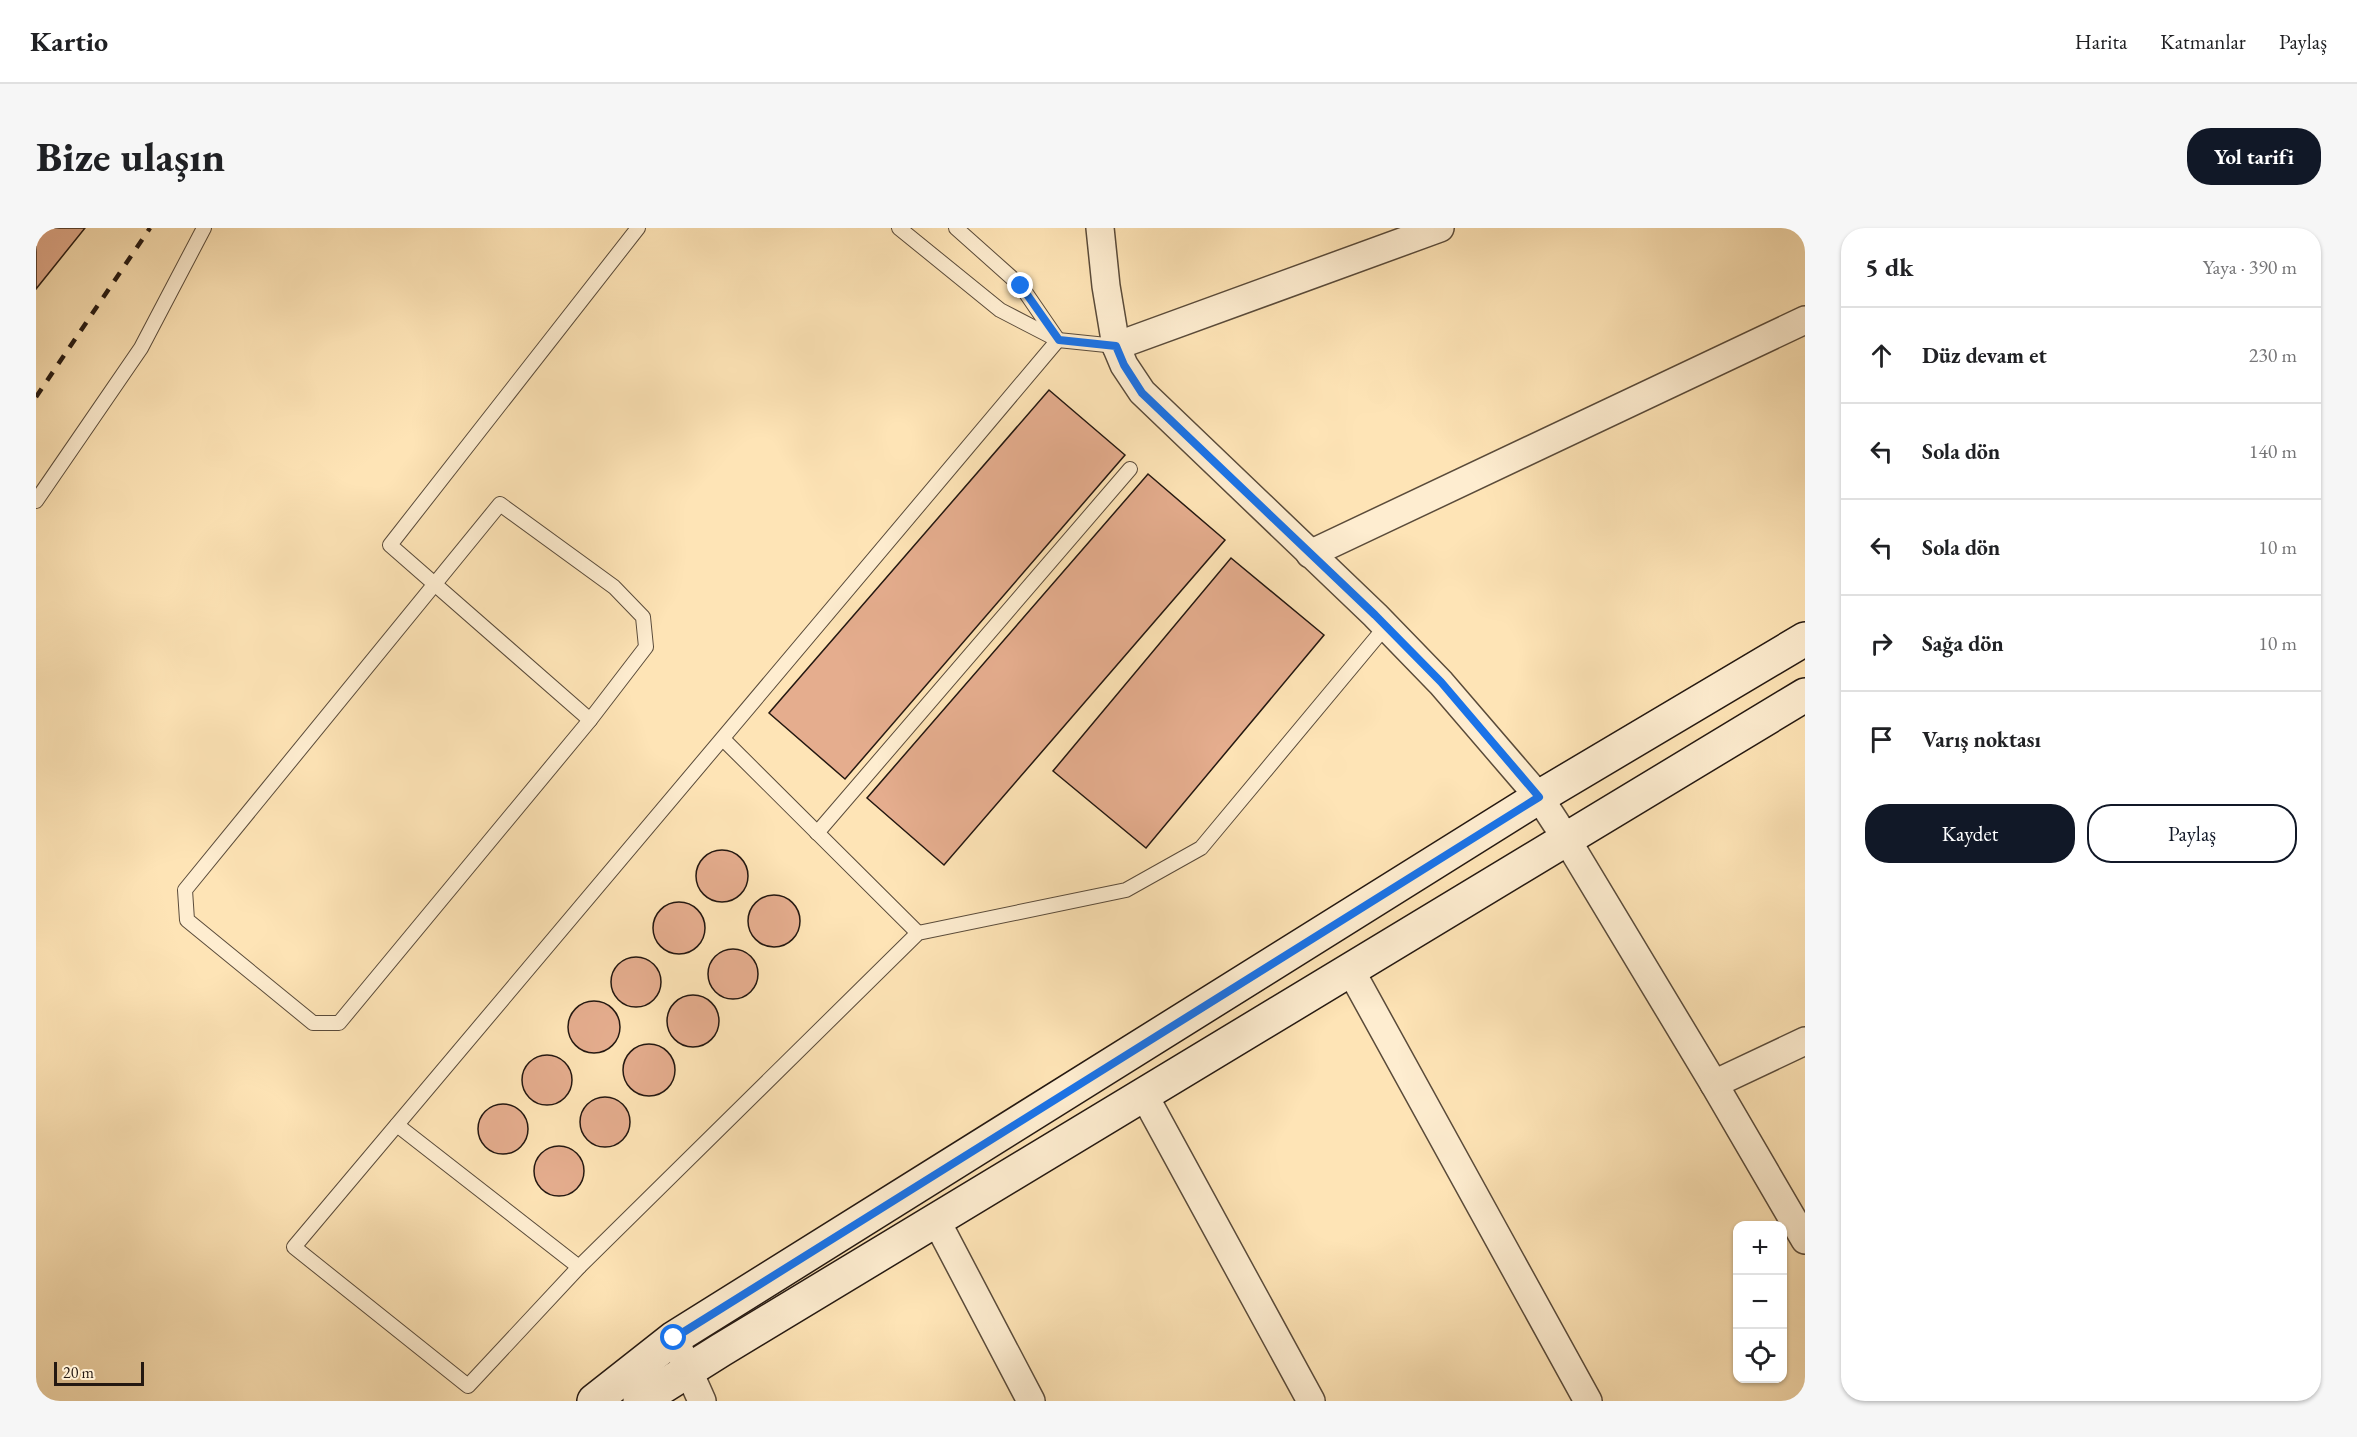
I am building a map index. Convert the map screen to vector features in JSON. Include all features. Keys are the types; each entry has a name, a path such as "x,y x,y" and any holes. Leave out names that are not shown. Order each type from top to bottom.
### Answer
{"main road":[{"path":"594,1401 674,1338 1539,797 1805,639"},
{"path":"640,1401 1805,695"}],"street":[{"path":"1100,228 1116,346 1124,365 1142,393 1386,626 1441,682 1539,797 1568,840 1805,1240"},
{"path":"1116,346 1440,228"},
{"path":"1310,554 1805,320"},
{"path":"1351,970 1588,1401"},
{"path":"1714,1084 1805,1041"},
{"path":"1144,1095 1311,1401"},
{"path":"936,1220 1032,1401"},
{"path":"674,1338 702,1401"}],"lane":[{"path":"36,501 141,348 204,228"},
{"path":"590,720 390,545 638,228"},
{"path":"900,228 1000,310 1059,340 1116,346"},
{"path":"957,228 1021,286 1059,340"},
{"path":"1059,340 294,1247 468,1386 579,1267 918,933 1126,890 1201,848 1386,626"},
{"path":"817,833 1130,469"},
{"path":"500,504 614,588 644,617 646,647 590,720 339,1023 313,1023 187,920 184,890 500,504"},
{"path":"723,739 918,933"},
{"path":"397,1125 579,1267"}],"building":[{"path":"36,228 85,228 36,289"},
{"path":"1049,390 1125,455 845,779 769,713"},
{"path":"1148,474 1225,540 944,865 867,798"},
{"path":"1231,558 1324,635 1146,848 1053,771"},
{"path":"722,850 732,852 740,858 746,866 748,876 746,886 740,894 732,900 722,902 712,900 704,894 698,886 696,876 698,866 704,858 712,852"},
{"path":"774,895 784,897 792,903 798,911 800,921 798,931 792,939 784,945 774,947 764,945 756,939 750,931 748,921 750,911 756,903 764,897"},
{"path":"679,902 689,904 697,910 703,918 705,928 703,938 697,946 689,952 679,954 669,952 661,946 655,938 653,928 655,918 661,910 669,904"},
{"path":"733,949 747,953 754,960 758,974 754,988 747,995 733,999 719,995 712,988 708,974 712,960 719,953"},
{"path":"631,957 641,957 654,964 661,977 661,987 654,1000 641,1007 631,1007 622,1003 615,996 611,987 611,977 615,968 622,961"},
{"path":"693,995 707,999 715,1007 719,1021 715,1035 707,1043 693,1047 679,1043 671,1035 667,1021 671,1007 679,999"},
{"path":"594,1001 604,1003 612,1009 618,1017 620,1027 618,1037 612,1045 604,1051 594,1053 584,1051 576,1045 570,1037 568,1027 570,1017 576,1009 584,1003"},
{"path":"649,1044 659,1046 667,1052 673,1060 675,1070 673,1080 667,1088 659,1094 649,1096 639,1094 631,1088 625,1080 623,1070 625,1060 631,1052 639,1046"},
{"path":"547,1055 565,1062 572,1080 565,1098 547,1105 529,1098 522,1080 529,1062"},
{"path":"610,1097 623,1104 629,1112 629,1132 623,1140 615,1146 600,1147 587,1140 581,1132 580,1117 587,1104 595,1098"},
{"path":"503,1104 517,1108 524,1115 528,1129 524,1143 517,1150 503,1154 489,1150 482,1143 478,1129 482,1115 489,1108"},
{"path":"554,1146 564,1146 577,1153 584,1166 584,1176 577,1189 564,1196 554,1196 545,1192 538,1185 534,1176 534,1166 538,1157 545,1150"}],"railway":[{"path":"36,397 150,228"}],"route":[{"path":"674,1338 1539,797 1441,682 1375,615 1142,393 1124,365 1116,346 1059,340 1021,286"}]}
